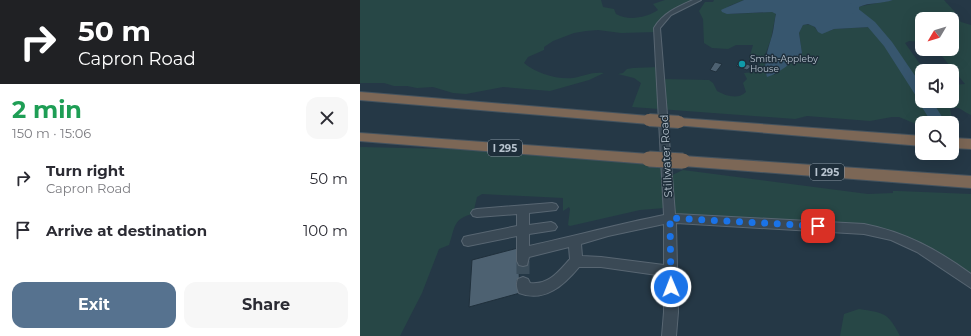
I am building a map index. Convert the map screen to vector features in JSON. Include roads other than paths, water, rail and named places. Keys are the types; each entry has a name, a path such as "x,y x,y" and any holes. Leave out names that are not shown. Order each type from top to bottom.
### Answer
{"highway":[{"path":"360,96 915,140"},
{"name":"I 295","path":"360,137 971,182"},
{"path":"959,143 971,144"},
{"path":"360,148 537,150"}],"street":[{"name":"Stillwater Road","path":"669,336 671,312 670,218 657,28 663,18 676,9 698,0"},
{"path":"478,212 552,207"},
{"path":"523,208 523,257 608,231 670,218 864,228 879,231 916,245 947,264 971,282"},
{"path":"468,241 523,230 551,227"},
{"path":"524,283 524,289 546,289 554,285 576,261 575,241"},
{"path":"576,261 601,262 670,271"}],"water":[{"path":"744,0 893,0 867,4 859,7 859,15 873,24 870,27 834,29 822,34 818,32 815,27 808,24 803,25 799,33 802,53 781,70 767,77 765,67 766,58 773,33 776,14 772,12 727,14 721,10"}],"waterway":[{"path":"841,0 871,24 888,44 915,85"},
{"path":"929,108 935,116"}],"tunnel":[{"path":"523,261 523,283"}],"place":[{"name":"Smith-Appleby House","path":"742,64"}]}
